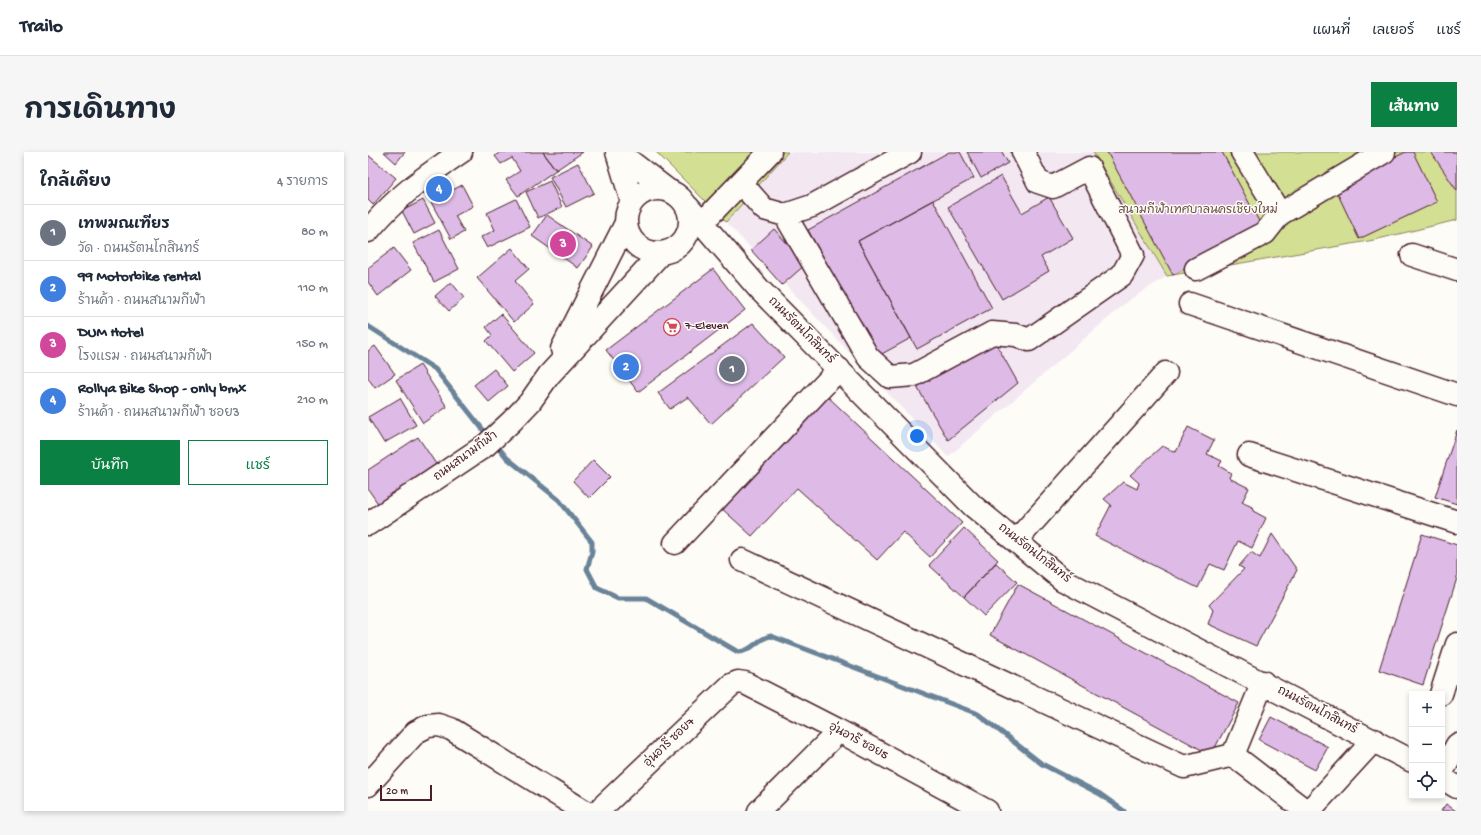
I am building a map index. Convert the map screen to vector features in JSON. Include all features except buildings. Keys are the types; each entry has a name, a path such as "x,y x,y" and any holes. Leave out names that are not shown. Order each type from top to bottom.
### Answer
{"street":[{"path":"368,231 398,197 425,176 461,152"},
{"path":"617,152 666,189 675,193 695,215"},
{"path":"617,152 632,202"},
{"path":"666,189 656,188 647,190 638,195 632,202 627,212 626,223 629,234 635,243 644,249 666,251 680,244 686,236 695,215 741,183 770,152"},
{"path":"741,183 764,209 785,215 812,206 910,152"},
{"path":"785,215 868,357 890,377 914,375 992,333 1016,335 1029,340 1122,275 1133,254 1089,168 1053,187 1038,182 1023,152"},
{"path":"1242,152 1280,214"},
{"path":"1196,269 1265,233 1280,214 1384,152"},
{"name":"ถนนรัตนโกสินทร์","path":"695,215 718,244 759,288 973,506 1063,580 1263,682 1409,759"},
{"name":"ถนนสนามกีฬา","path":"549,375 626,223"},
{"name":"ถนนรัตนโกสินทร์","path":"666,251 690,247 711,251 759,288"},
{"name":"ถนนสนามกีฬา","path":"369,520 486,445 530,402 549,375 666,251"},
{"path":"1412,255 1457,270"},
{"path":"1190,304 1457,395"},
{"path":"675,543 839,369"},
{"path":"1016,541 1166,373"},
{"path":"1249,455 1457,522"},
{"path":"742,560 1184,767 1233,755"},
{"path":"1442,691 1457,644"},
{"name":"อุ่นอารี ซอย7","path":"598,811 731,685 738,682 745,683"},
{"path":"1233,755 1263,682"},
{"name":"อุ่นอารี ซอย5","path":"745,683 839,731 972,808"},
{"path":"368,785 416,732 428,726 439,725 451,730 584,811"},
{"path":"759,811 839,731"},
{"path":"1233,755 1307,811 1374,740"},
{"path":"1445,767 1457,745"},
{"path":"1445,780 1457,787"}],"shaded area":[{"path":"787,152 1093,152 1167,276 1129,300 948,457 726,222"}],"green space":[{"path":"656,152 788,152 726,222"},
{"name":"สนามกีฬาเทศบาลนครเชียงใหม่","path":"1093,152 1457,152 1457,220 1374,240 1167,276"}],"waterway":[{"path":"368,326 435,369 488,436"},
{"path":"495,443 507,458 559,500 592,542 592,552 587,569 597,588 618,598 646,598 738,652 747,650 762,639 771,636 978,714 1042,764 1100,794 1124,811"}],"place":[{"name":"Rollya Bike Shop - only bmx","path":"439,189"},
{"name":"DUM Hotel","path":"563,244"},
{"name":"7-Eleven","path":"672,327"},
{"name":"99 Motorbike rental","path":"626,367"},
{"name":"เทพมณเฑียร","path":"732,369"}]}
